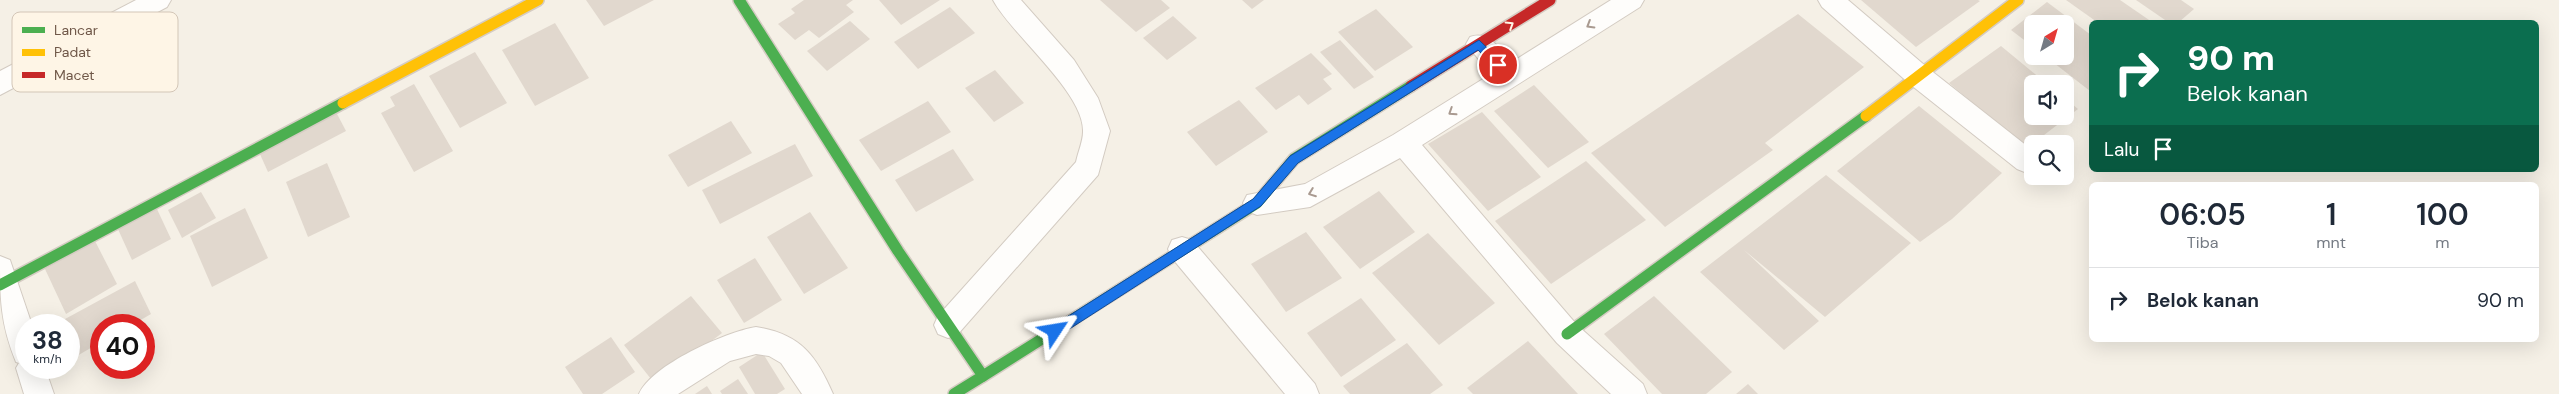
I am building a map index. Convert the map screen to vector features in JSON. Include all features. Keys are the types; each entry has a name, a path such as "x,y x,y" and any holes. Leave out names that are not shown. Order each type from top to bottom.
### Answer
{"street":[{"path":"135,12 158,0"},
{"path":"15,319 2,279 538,0"},
{"path":"740,0 948,325 983,376"},
{"path":"948,325 1088,167 1097,131 1089,106 1065,68 1014,6 1006,0"},
{"path":"954,394 1039,342 1257,202 1294,160 1550,0"},
{"path":"1257,202 1310,195 1403,143 1508,75 1631,0"},
{"path":"1831,0 1920,76 2024,159"},
{"path":"1566,334 1920,76 2018,0"},
{"path":"1479,44 1508,75"},
{"path":"0,84 12,78"},
{"path":"1403,143 1566,334 1632,394"},
{"path":"1182,249 1304,394"},
{"path":"654,394 719,351 747,340 768,341 791,353 818,394"},
{"path":"34,379 39,394"}],"building":[{"path":"586,0 654,0 604,26"},
{"path":"804,0 853,0 846,5 854,12 819,38 809,30 795,40 778,24 795,13 791,9"},
{"path":"879,0 940,0 901,25"},
{"path":"1100,0 1161,0 1170,8 1136,32"},
{"path":"1242,0 1264,0 1252,9"},
{"path":"1861,0 1978,0 1980,1 1916,47"},
{"path":"2066,0 2120,0 2149,20 2094,20"},
{"path":"2136,0 2181,0 2194,9 2181,20 2165,20"},
{"path":"2047,2 2064,15 2030,15"},
{"path":"950,7 975,33 918,69 894,42"},
{"path":"1376,9 1413,47 1375,71 1338,32"},
{"path":"1798,14 1864,67 1765,143 1773,150 1665,227 1591,153"},
{"path":"1173,16 1197,38 1167,60 1143,38"},
{"path":"2024,20 2024,40 2011,30"},
{"path":"850,21 870,39 827,71 807,51"},
{"path":"2074,22 2089,34 2089,90 2074,79 2074,75 2069,75 2057,65 2074,65"},
{"path":"555,23 589,78 535,106 502,50"},
{"path":"1340,40 1374,77 1354,89 1320,52"},
{"path":"2001,46 2036,75 2024,75 2024,125 2057,125 2044,135 2024,135 2024,146 1949,83"},
{"path":"475,52 507,103 460,128 429,76"},
{"path":"1311,53 1332,74 1323,79 1332,89 1308,105 1299,95 1276,110 1255,88"},
{"path":"995,70 1024,103 994,122 965,88"},
{"path":"414,84 453,151 414,172 381,113 395,106 390,97"},
{"path":"1534,85 1589,142 1548,168 1494,111"},
{"path":"1239,100 1268,132 1216,166 1187,132"},
{"path":"928,101 951,132 881,171 859,140"},
{"path":"1919,106 2002,173 1952,219 1920,242 1837,171"},
{"path":"336,112 346,131 268,172 259,152"},
{"path":"1482,112 1541,177 1488,211 1428,144"},
{"path":"731,121 752,153 688,187 668,155"},
{"path":"795,144 813,176 720,224 702,190"},
{"path":"953,149 974,180 916,212 895,180"},
{"path":"1586,161 1646,220 1551,284 1495,221"},
{"path":"327,163 350,217 308,237 286,182"},
{"path":"1826,175 1911,243 1825,317 1744,250 1819,321 1784,350 1700,272"},
{"path":"1379,191 1415,232 1360,269 1323,227"},
{"path":"201,192 216,218 182,238 168,210"},
{"path":"156,207 171,239 132,260 117,227"},
{"path":"245,208 268,258 212,287 190,236"},
{"path":"810,212 848,268 804,294 767,237"},
{"path":"1306,232 1342,278 1286,312 1251,264"},
{"path":"1428,233 1495,303 1439,345 1372,273"},
{"path":"95,241 117,284 66,314 45,269"},
{"path":"755,258 782,300 744,323 717,280"},
{"path":"135,281 151,314 90,314 90,348 80,354 80,314 74,314"},
{"path":"691,296 722,333 655,384 624,345"},
{"path":"1654,296 1732,372 1706,394 1662,394 1604,334"},
{"path":"1361,298 1396,340 1341,377 1307,333"},
{"path":"611,337 635,372 602,394 583,394 565,367"},
{"path":"1528,341 1578,394 1473,394 1467,388"},
{"path":"1407,343 1443,385 1430,394 1350,394 1343,386"},
{"path":"762,352 785,389 777,394 755,394 739,367"},
{"path":"738,379 748,394 722,394 720,391"},
{"path":"1748,384 1758,394 1736,394"},
{"path":"707,386 712,394 695,394"}],"traffic: fast":[{"path":"739,0 898,251 983,376 954,394"},
{"path":"983,376 1257,203 1294,159 1411,86"},
{"path":"0,285 343,103"},
{"path":"1567,334 1866,116"}],"traffic: slow":[{"path":"343,103 538,0"},
{"path":"1866,116 2018,0"}],"traffic: jam":[{"path":"1411,86 1550,0"}],"route":[{"path":"1055,331 1257,202 1294,160 1479,44 1498,65"}]}
